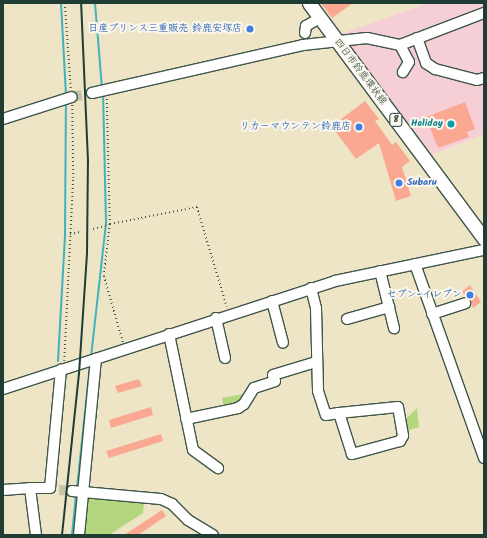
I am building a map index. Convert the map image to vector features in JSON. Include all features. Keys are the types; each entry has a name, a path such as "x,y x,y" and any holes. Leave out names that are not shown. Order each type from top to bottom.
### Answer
{"main road":[{"name":"四日市鈴鹿環状線","path":"309,3 484,242"}],"street":[{"path":"101,91 303,45 367,38 400,45 484,13"},
{"path":"305,33 306,26 320,18"},
{"path":"418,38 426,63 435,69 477,80 484,78"},
{"path":"400,45 409,62 402,72"},
{"path":"3,119 68,98"},
{"path":"3,389 311,288 415,264 484,242"},
{"path":"415,264 484,458"},
{"path":"380,271 394,328"},
{"path":"311,288 316,308 316,362 318,390 326,415 339,413 398,407 403,436 400,441 352,454 339,413"},
{"path":"272,300 283,343"},
{"path":"432,314 466,303"},
{"path":"347,319 388,306"},
{"path":"216,318 225,358"},
{"path":"169,334 193,450 218,468"},
{"path":"78,535 77,491 92,360"},
{"path":"186,419 238,408 244,404 254,388 275,381 273,374 316,362"},
{"path":"3,490 30,488 54,489 64,369"},
{"path":"30,488 36,535"},
{"path":"77,491 161,499 172,504 188,520 213,535"}],"path":[{"path":"64,369 70,234 66,3"},
{"path":"101,91 109,225 105,282 125,350"},
{"path":"94,229 197,207 228,314"},
{"path":"70,234 80,232"}],"shaded area":[{"path":"428,3 484,3 484,134 429,156 341,34"}],"green space":[{"path":"243,394 246,396 239,404 226,407 223,404 222,398"},
{"path":"417,408 419,427 407,431 405,420"},
{"path":"87,497 144,501 143,513 109,535 83,535"}],"building":[{"path":"321,3 353,3 332,18"},
{"path":"365,101 379,119 375,121 392,145 396,142 410,161 402,167 411,196 396,201 379,143 356,159 335,131 345,123 341,119"},
{"name":"Holiday","path":"465,102 475,129 467,132 469,137 438,148 426,117"},
{"name":"セブン-イレブン","path":"470,285 481,302 473,308 470,298 461,292"},
{"path":"139,379 142,386 118,393 115,386"},
{"path":"151,407 153,415 111,428 109,420"},
{"path":"161,434 163,441 109,458 106,451"},
{"path":"162,510 166,516 138,535 124,535"}],"waterway":[{"path":"61,3 66,96"},
{"path":"95,3 102,88"},
{"path":"91,357 106,223 103,94"},
{"path":"58,361 65,234 66,102"},
{"path":"77,488 90,365"},
{"path":"72,535 76,494"}],"tunnel":[{"path":"72,97 92,93"},
{"path":"59,490 72,491"}],"railway":[{"path":"62,535 79,374 87,253 88,161 81,3"}],"place":[{"name":"日産プリンス三重販売 鈴鹿安塚店","path":"250,29"},
{"name":"Holiday","path":"451,124"},
{"name":"リカーマウンテン鈴鹿店","path":"359,127"},
{"name":"Subaru","path":"399,183"},
{"name":"セブン-イレブン","path":"470,295"}]}
